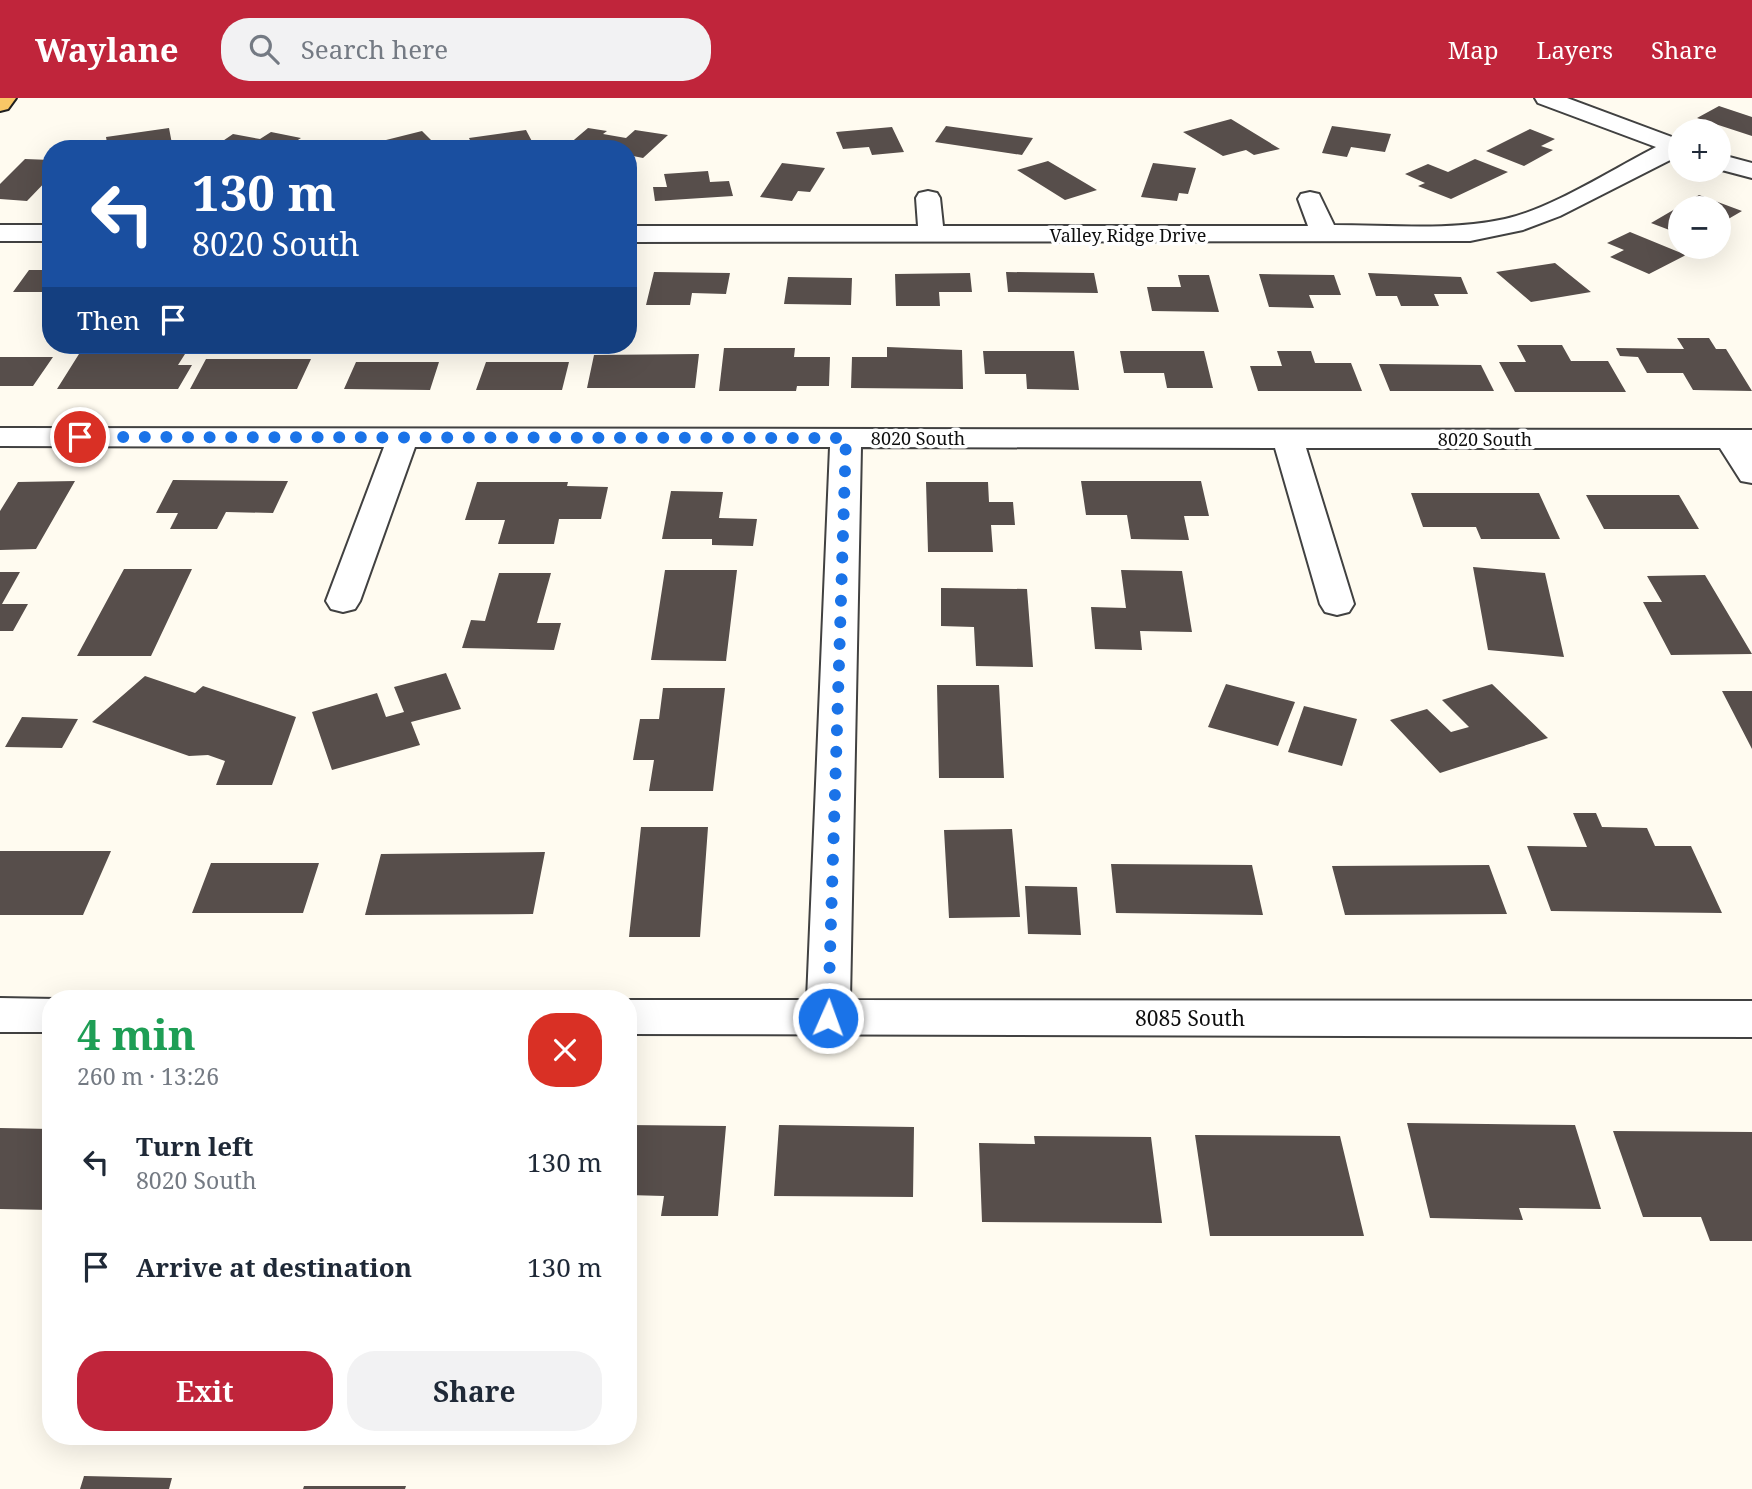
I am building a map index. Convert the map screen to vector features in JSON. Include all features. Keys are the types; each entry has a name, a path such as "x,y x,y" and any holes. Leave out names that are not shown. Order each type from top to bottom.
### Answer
{"main road":[{"path":"0,104 5,98"}],"street":[{"path":"1546,98 1668,143"},
{"name":"Valley Ridge Drive","path":"637,234 1470,233 1514,225 1551,212 1668,152"},
{"path":"1731,165 1752,171"},
{"path":"928,198 932,234"},
{"path":"1310,199 1325,235"},
{"path":"0,233 42,233"},
{"name":"8020 South","path":"0,437 1741,439"},
{"path":"343,601 403,437"},
{"path":"828,1018 846,438"},
{"path":"1288,439 1337,604"},
{"path":"1741,439 1752,474"},
{"path":"0,1015 42,1016"},
{"name":"8085 South","path":"637,1017 1752,1019"}],"building":[{"path":"1719,106 1752,117 1752,136 1731,129 1731,119 1697,118"},
{"path":"1231,119 1280,149 1254,155 1246,150 1223,156 1183,132"},
{"path":"946,126 1033,138 1022,155 935,142"},
{"path":"1332,126 1391,134 1385,152 1351,147 1347,157 1322,153"},
{"path":"892,127 904,152 872,155 869,147 843,149 836,132"},
{"path":"169,128 171,140 106,140 106,137"},
{"path":"588,128 626,138 635,130 668,135 643,158 637,157 637,140 574,140"},
{"path":"1530,129 1555,139 1541,146 1553,150 1524,166 1486,151"},
{"path":"526,130 531,140 470,140 469,138"},
{"path":"422,131 431,140 386,140"},
{"path":"271,132 301,138 224,140 233,134 260,139"},
{"path":"25,159 42,160 42,185 27,201 0,199 0,184"},
{"path":"1475,159 1508,172 1451,199 1418,186 1425,183 1405,174 1428,164 1448,172"},
{"path":"1048,161 1097,190 1065,200 1017,170"},
{"path":"782,163 825,168 810,192 798,191 792,201 760,197"},
{"path":"1153,163 1196,168 1188,194 1179,193 1177,201 1141,197"},
{"path":"708,171 710,182 729,181 733,196 655,201 653,187 667,187 664,174"},
{"path":"1731,207 1742,211 1731,217"},
{"path":"1668,213 1668,229 1651,223"},
{"path":"1630,232 1668,248 1668,259 1678,259 1649,274 1610,257 1624,250 1607,243"},
{"path":"1555,263 1591,292 1531,302 1496,272"},
{"path":"29,270 42,270 42,292 13,292"},
{"path":"654,272 730,273 726,294 692,293 690,305 646,305"},
{"path":"1006,272 1094,273 1098,293 1008,292"},
{"path":"970,273 972,292 939,292 940,306 896,306 895,274"},
{"path":"1368,273 1461,277 1468,294 1434,294 1439,306 1401,306 1397,296 1376,296"},
{"path":"1259,274 1334,275 1341,295 1309,295 1314,308 1269,307"},
{"path":"1178,275 1209,275 1219,312 1152,311 1147,287 1181,287"},
{"path":"788,277 852,278 851,305 784,304"},
{"path":"1677,338 1709,338 1716,349 1726,349 1752,391 1693,390 1683,373 1647,373 1638,357 1620,356 1616,348 1684,349"},
{"path":"1517,345 1562,345 1571,361 1608,361 1626,392 1515,392 1499,362 1526,362"},
{"path":"887,347 962,350 963,389 851,388 852,357 887,357"},
{"path":"724,348 795,348 794,357 830,357 829,386 797,386 796,391 719,391"},
{"path":"983,351 1074,351 1079,390 1027,389 1026,374 985,374"},
{"path":"1120,351 1204,351 1213,388 1167,388 1164,373 1124,373"},
{"path":"1277,351 1311,351 1315,363 1351,363 1362,391 1258,391 1250,366 1282,366"},
{"path":"79,354 185,354 178,365 192,365 178,389 57,389"},
{"path":"699,354 695,388 587,388 594,355"},
{"path":"0,357 53,357 33,386 0,386"},
{"path":"206,359 311,359 297,389 190,389"},
{"path":"356,362 439,362 430,390 344,389"},
{"path":"486,362 569,362 562,390 476,390"},
{"path":"1379,364 1481,365 1494,391 1390,391"},
{"path":"173,480 288,481 273,513 226,512 217,529 170,529 178,513 156,513"},
{"path":"75,481 36,549 0,550 0,511 18,482"},
{"path":"1081,481 1201,481 1209,516 1184,516 1189,540 1131,539 1127,515 1086,515"},
{"path":"477,482 568,482 567,486 608,487 601,519 559,519 554,544 498,544 505,520 465,520"},
{"path":"926,482 988,482 989,502 1013,502 1015,525 991,525 993,552 928,552"},
{"path":"671,491 723,492 719,518 757,519 753,546 712,545 712,539 662,539"},
{"path":"1411,493 1539,493 1560,539 1481,539 1476,527 1423,527"},
{"path":"1586,495 1679,495 1699,529 1604,529"},
{"path":"1473,567 1545,573 1564,657 1488,650"},
{"path":"124,569 192,569 151,656 77,656"},
{"path":"665,570 737,570 726,661 651,660"},
{"path":"1121,570 1182,571 1192,632 1140,631 1142,650 1095,649 1091,607 1126,608"},
{"path":"0,572 20,572 2,604 28,604 13,631 0,631"},
{"path":"499,573 551,573 537,623 561,623 554,650 462,648 471,620 485,621"},
{"path":"1705,575 1752,654 1671,655 1643,602 1662,602 1647,576"},
{"path":"941,588 1027,589 1033,667 976,666 974,627 941,626"},
{"path":"446,673 461,709 411,722 420,745 332,770 312,712 377,693 386,717 404,712 394,687"},
{"path":"145,676 195,693 203,686 296,717 272,785 216,785 225,761 208,755 189,756 92,722"},
{"path":"1226,684 1295,702 1278,746 1208,727"},
{"path":"1492,684 1548,738 1440,773 1390,720 1427,709 1451,732 1469,727 1442,700"},
{"path":"937,685 999,685 1004,778 939,778"},
{"path":"663,688 725,688 713,791 649,791 654,760 633,760 640,719 659,719"},
{"path":"1722,691 1752,691 1752,749"},
{"path":"1304,706 1357,719 1342,766 1288,752"},
{"path":"22,717 78,719 62,748 5,747"},
{"path":"1573,813 1596,813 1602,827 1647,828 1655,846 1691,846 1722,913 1551,911 1527,846 1587,847"},
{"path":"641,827 708,827 700,937 629,937"},
{"path":"1012,829 1020,917 949,918 944,830"},
{"path":"0,851 111,851 83,915 0,915"},
{"path":"545,852 533,914 365,915 381,854"},
{"path":"211,863 319,863 303,913 192,913"},
{"path":"1111,864 1252,865 1263,915 1116,913"},
{"path":"1489,865 1507,914 1345,915 1332,866"},
{"path":"1025,886 1077,887 1081,935 1028,934"},
{"path":"1407,1123 1575,1125 1601,1209 1519,1208 1523,1220 1430,1218"},
{"path":"637,1125 726,1126 718,1216 661,1216 664,1196 637,1195"},
{"path":"779,1125 914,1127 913,1197 774,1196"},
{"path":"0,1128 42,1129 42,1210 0,1209"},
{"path":"1613,1131 1752,1132 1752,1241 1710,1241 1701,1217 1643,1217"},
{"path":"1195,1135 1340,1136 1364,1236 1210,1236"},
{"path":"1034,1136 1151,1137 1162,1223 982,1222 979,1143 1035,1144"},
{"path":"84,1476 172,1478 169,1489 80,1489"},
{"path":"304,1486 406,1486 405,1489 303,1489"}],"route":[{"path":"80,437 846,438 828,1018"}]}
